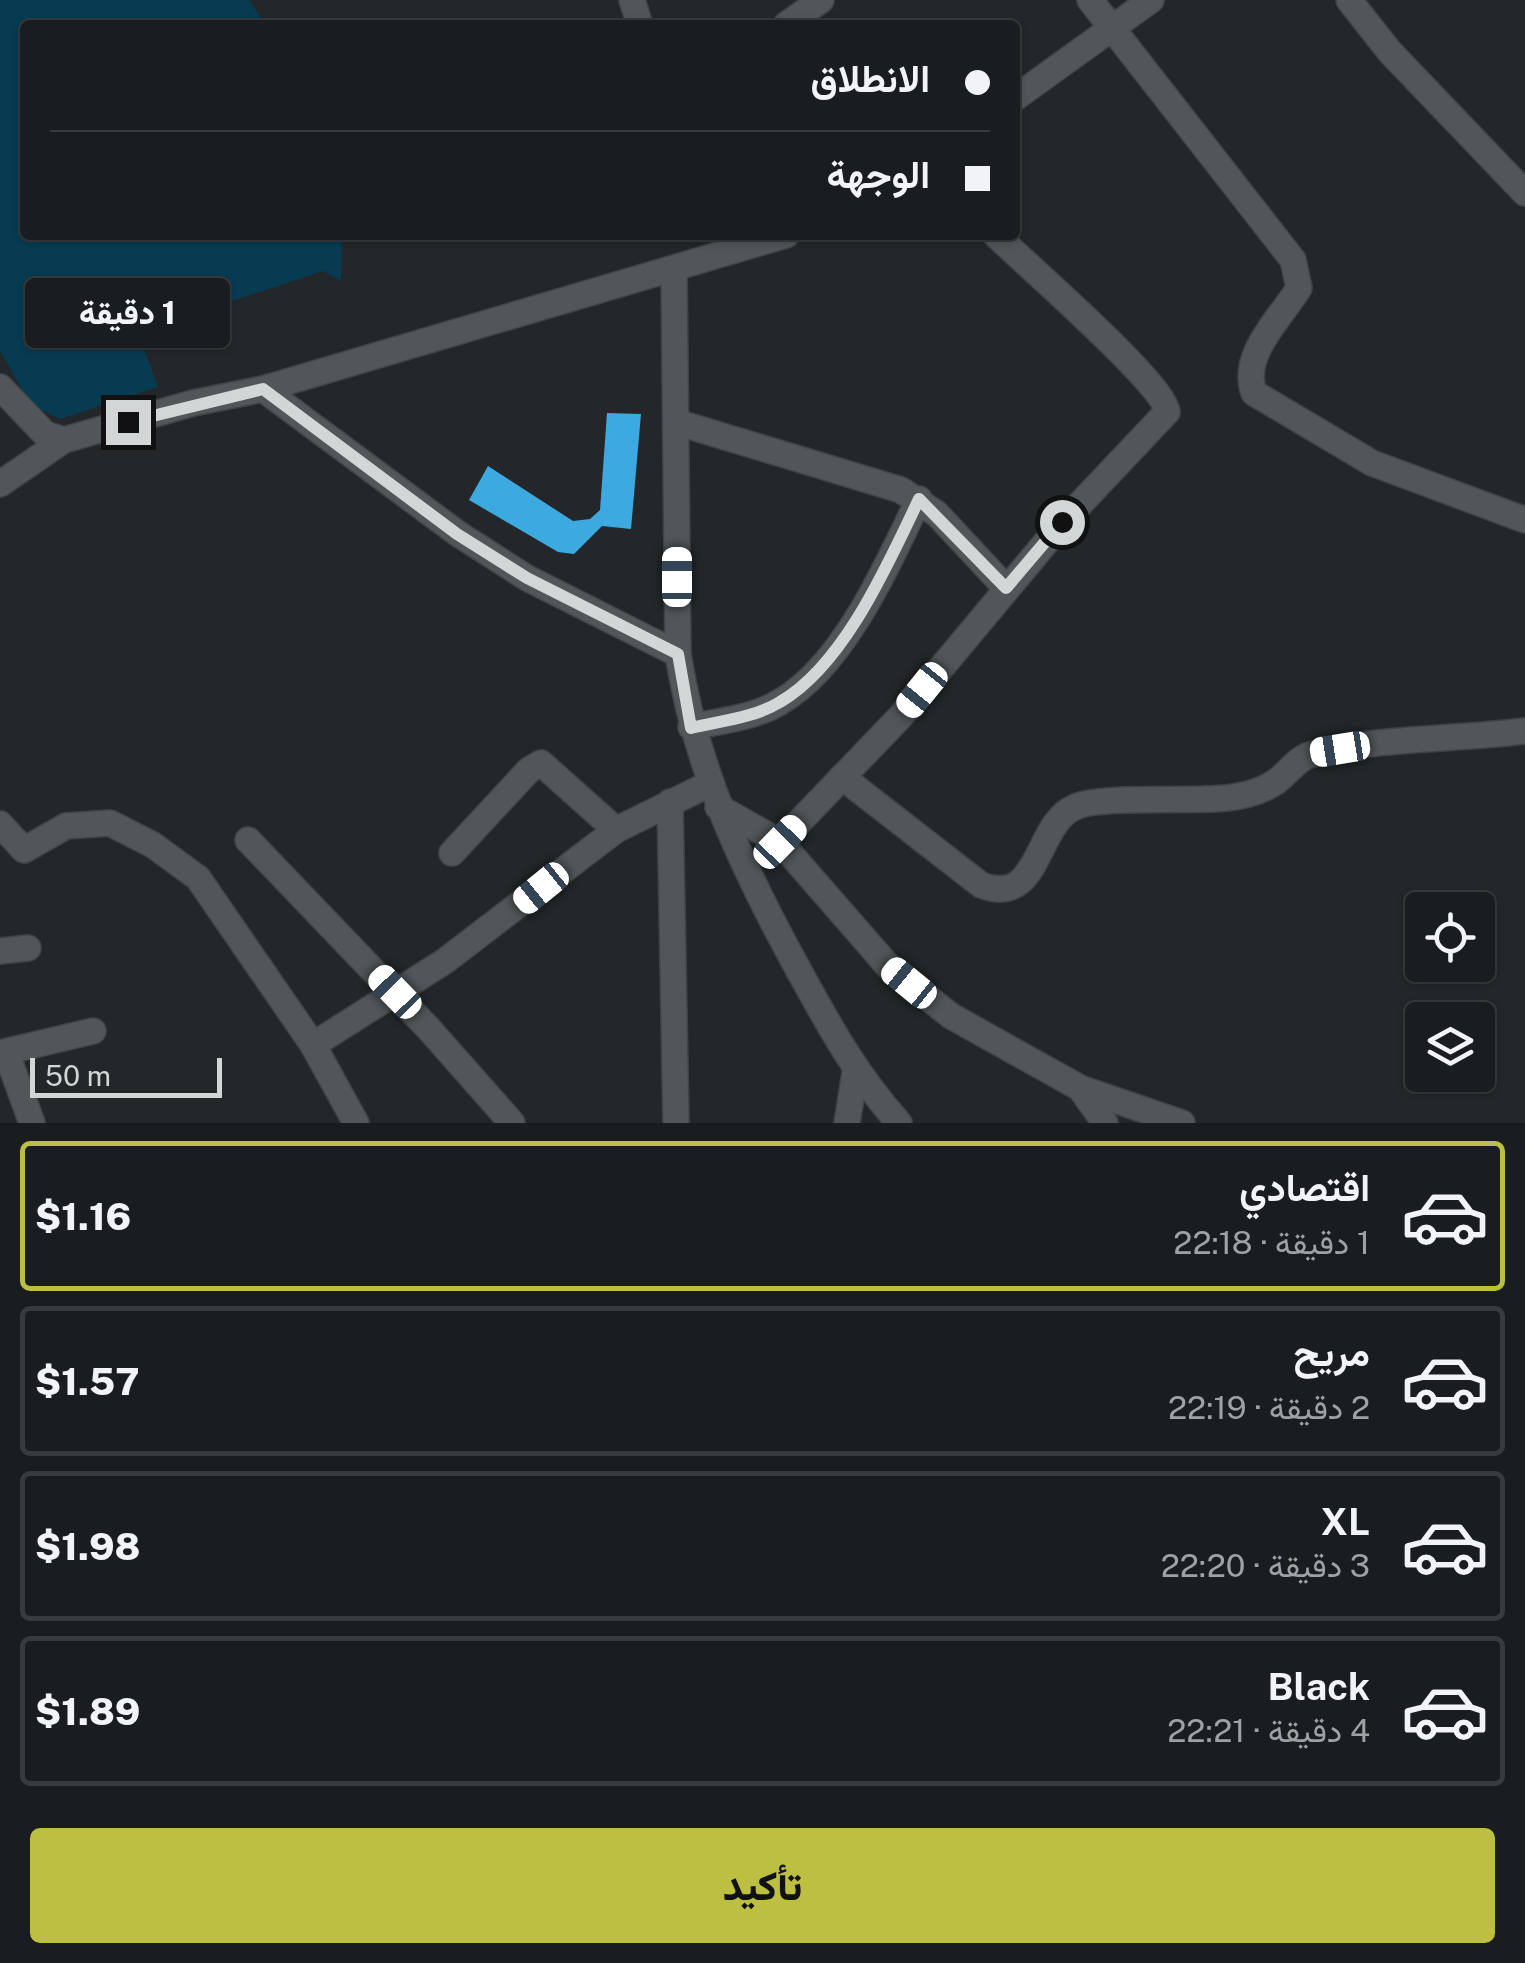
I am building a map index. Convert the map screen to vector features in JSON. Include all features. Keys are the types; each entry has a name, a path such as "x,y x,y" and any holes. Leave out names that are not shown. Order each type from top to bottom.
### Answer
{"street":[{"path":"793,20 820,0"},
{"path":"1090,0 1293,260 1299,288 1250,362 1248,377 1254,392 1372,463 1525,520"},
{"path":"1020,94 1151,0"},
{"path":"1349,0 1390,52 1525,193"},
{"path":"697,240 702,262"},
{"path":"0,484 64,440 194,403 263,389 674,272 770,240"},
{"path":"780,842 901,716 1062,522 1148,437 1168,408 1126,358 1001,240"},
{"path":"674,272 678,654 691,728 713,796 758,896 855,1074 899,1123"},
{"path":"0,387 45,434 64,440"},
{"path":"263,389 457,534 527,578 678,654"},
{"path":"676,422 862,476 919,499 1006,588"},
{"path":"691,728 757,713 796,691 866,603 919,499"},
{"path":"842,778 981,885 1001,890 1020,883 1062,816 1085,804 1230,798 1272,784 1310,754 1525,731"},
{"path":"452,852 528,770 541,763 616,830"},
{"path":"312,1045 490,929 616,830 670,802 713,796 780,842 888,966 951,1016 1080,1088 1182,1123"},
{"path":"670,802 676,1123"},
{"path":"0,824 24,850 81,822 110,824 153,845 198,878 312,1045 356,1123"},
{"path":"248,840 395,992 512,1123"},
{"path":"0,951 28,948"},
{"path":"32,1123 3,1052 93,1031"},
{"path":"847,1123 855,1074"},
{"path":"1080,1088 1105,1123"}],"shaded area":[{"path":"0,0 249,0 263,20 20,20 20,240 342,240 341,281 323,271 138,332 158,387 60,419 31,405 0,351"}],"building":[{"path":"607,413 641,414 631,529 602,526 574,554 558,552 469,500 488,466 573,521 590,519 600,510"}],"route":[{"path":"128,422 263,389 457,534 527,578 678,654 691,728 757,713 796,691 820,666 866,603 919,499 1006,588 1062,522"}]}
